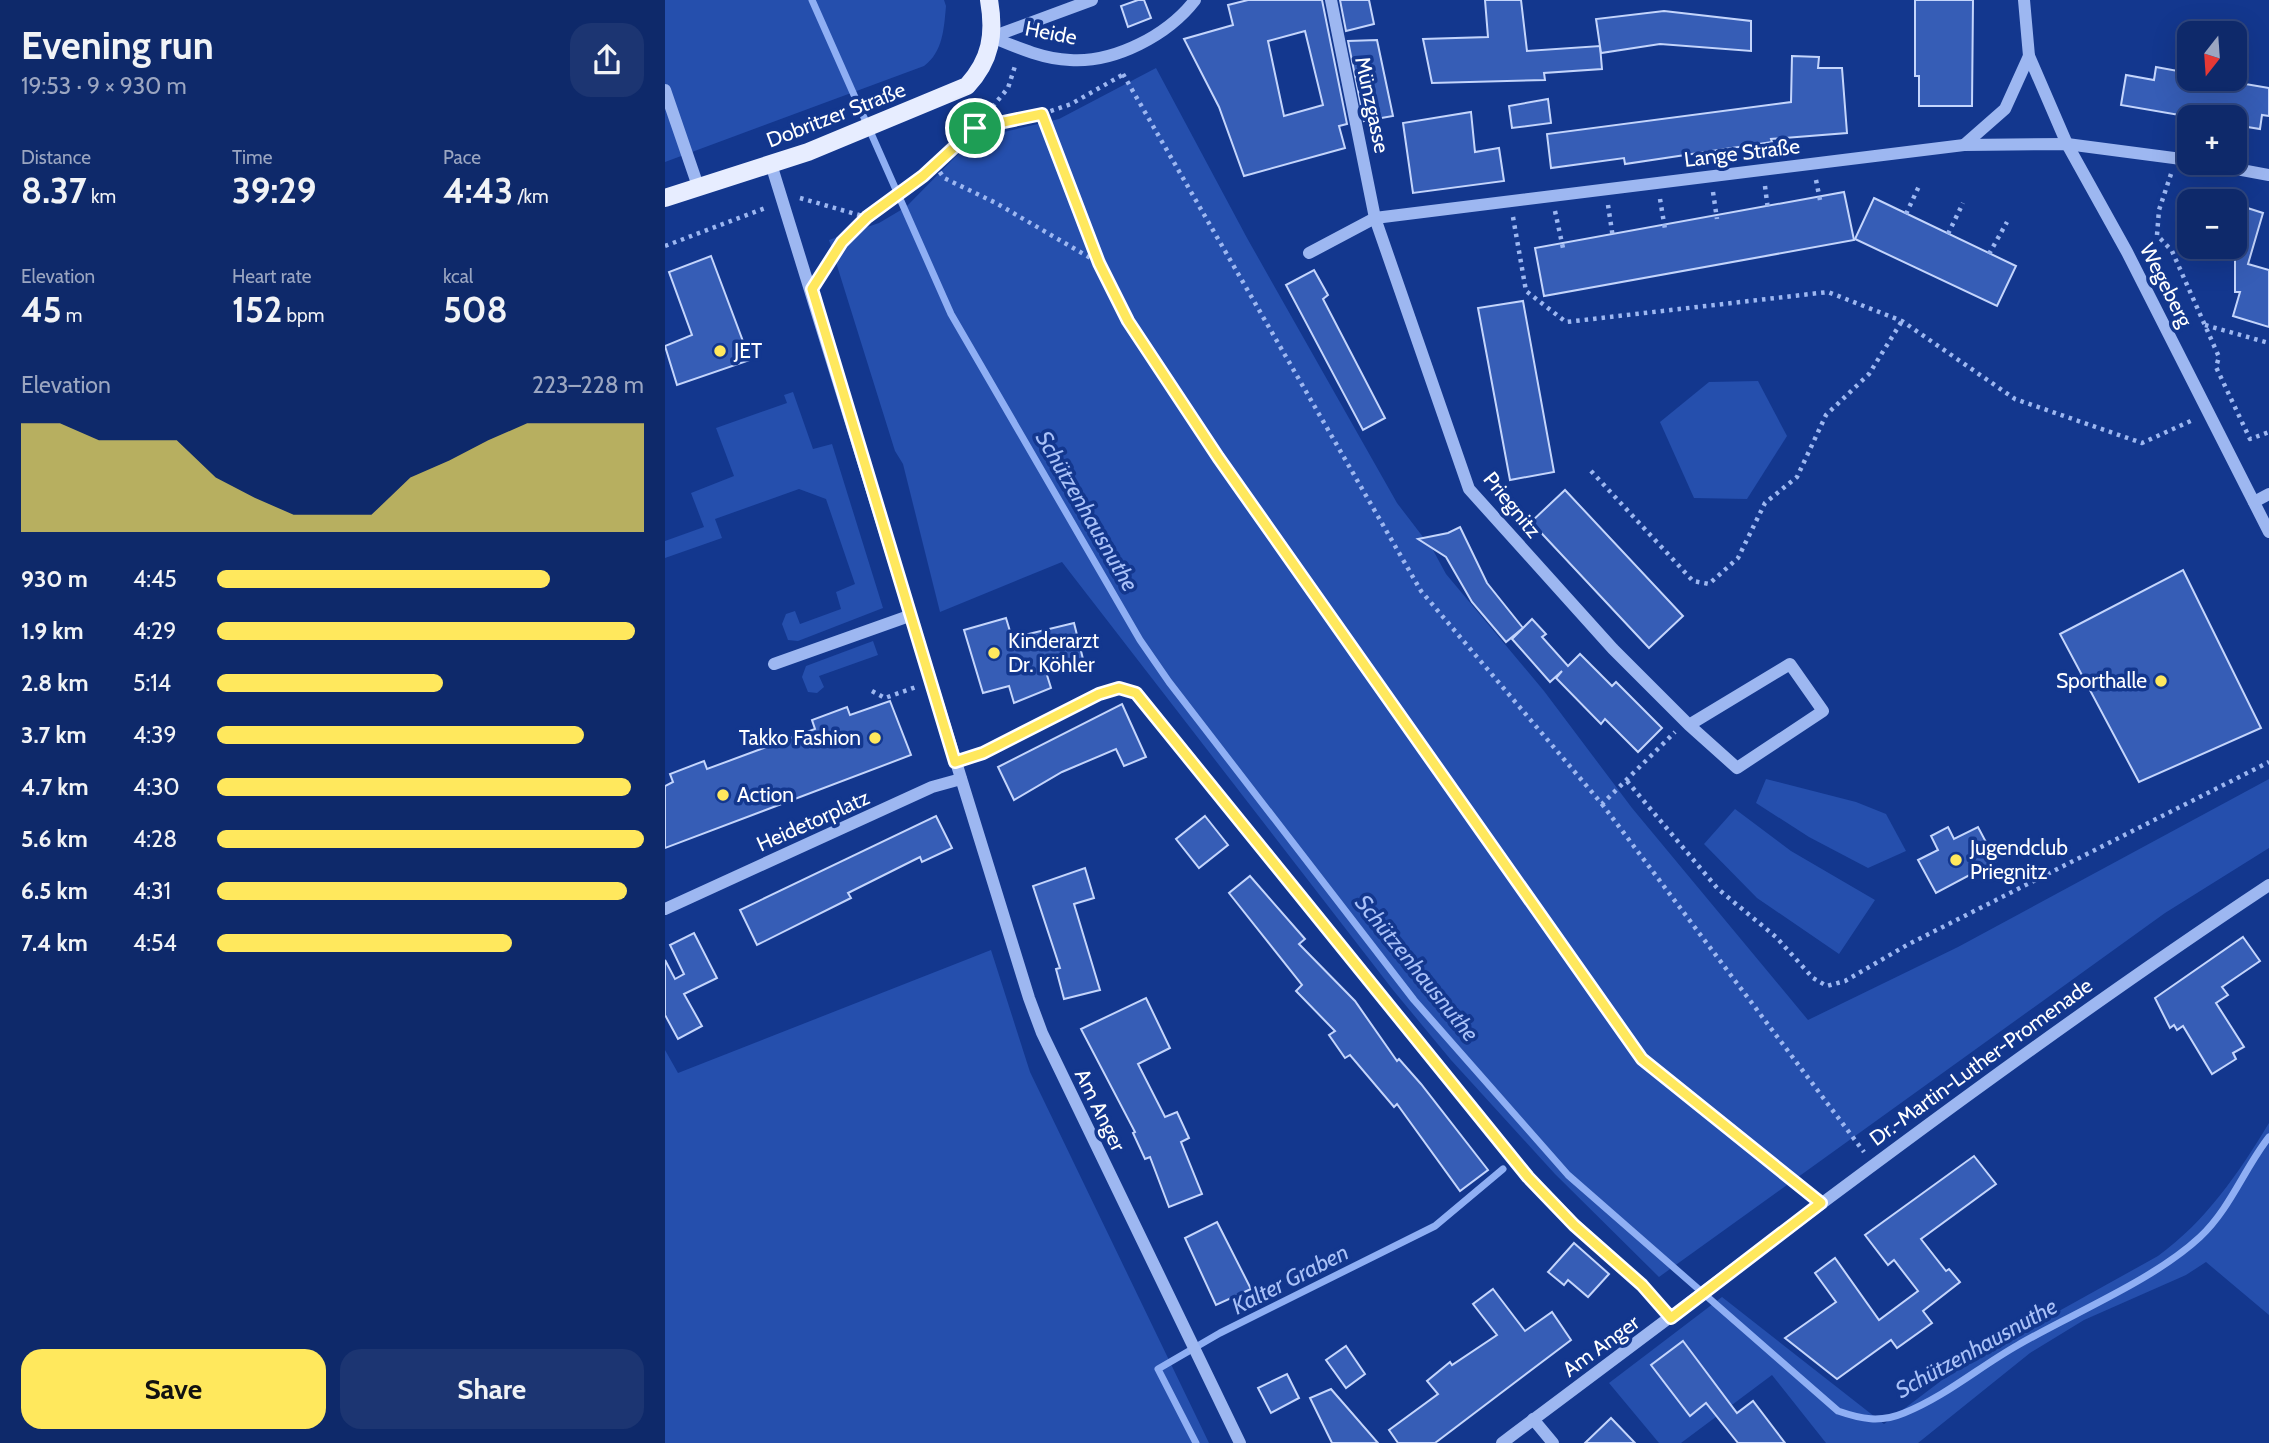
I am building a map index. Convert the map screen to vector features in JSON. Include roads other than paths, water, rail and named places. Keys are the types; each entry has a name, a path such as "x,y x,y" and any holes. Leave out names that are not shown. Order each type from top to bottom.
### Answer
{"main road":[{"path":"989,0 992,37"},
{"name":"Dobritzer Straße","path":"665,198 808,152 967,86 981,71 989,55 992,37"}],"street":[{"name":"Heide","path":"992,37 1092,0"},
{"name":"Heide","path":"992,37 1019,48 1071,61 1107,55 1145,42 1195,0"},
{"name":"Münzgasse","path":"1331,0 1375,218"},
{"name":"Wegeberg","path":"2024,0 2029,56 2067,144 2269,532"},
{"name":"Wegeberg","path":"1964,145 2005,109 2029,56"},
{"path":"665,90 698,186"},
{"name":"Lange Straße","path":"1309,253 1375,218 1964,145 2067,144 2177,157"},
{"path":"771,164 812,289 909,616 961,779"},
{"path":"2247,171 2269,175"},
{"name":"Priegnitz","path":"1375,218 1469,489 1613,649 1687,723 1738,768 1823,711 1790,664 1687,723"},
{"path":"2254,502 2269,494"},
{"path":"774,664 909,616"},
{"path":"955,762 983,753 1099,694 1119,688 1136,693 1528,1177 1574,1225 1677,1314"},
{"name":"Am Anger","path":"961,779 1042,1033 1240,1443"},
{"name":"Heidetorplatz","path":"665,909 932,787 961,779"},
{"name":"Dr.-Martin-Luther-Promenade","path":"1723,1279 1873,1164 2099,1000 2269,885"},
{"name":"Am Anger","path":"1501,1443 1723,1279"},
{"path":"1533,1419 1553,1443"}],"waterway":[{"name":"Schützenhausnuthe","path":"812,0 951,314 1140,640 1169,682 1414,1000 1568,1175 1838,1411 1871,1419 1904,1413 1934,1398 2018,1345 2160,1268 2211,1226 2269,1137"},
{"name":"Kalter Graben","path":"1196,1443 1158,1369 1220,1333 1435,1226 1503,1169"}],"place":[{"name":"JET","path":"720,351"},
{"name":"Kinderarzt Dr. Köhler","path":"994,653"},
{"name":"Sporthalle","path":"2161,681"},
{"name":"Takko Fashion","path":"875,738"},
{"name":"Action","path":"723,795"},
{"name":"Jugendclub Priegnitz","path":"1956,860"}]}
